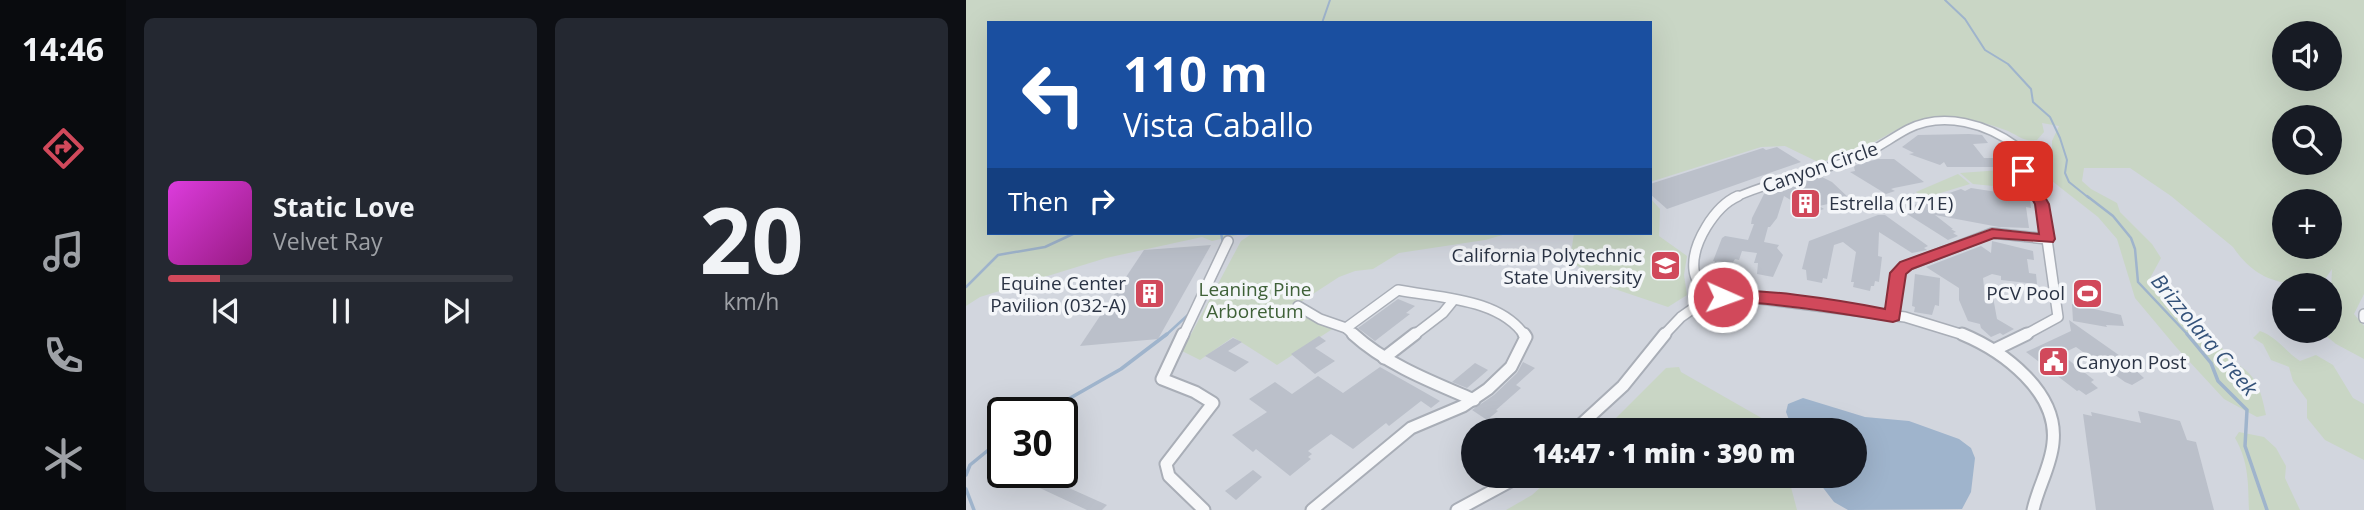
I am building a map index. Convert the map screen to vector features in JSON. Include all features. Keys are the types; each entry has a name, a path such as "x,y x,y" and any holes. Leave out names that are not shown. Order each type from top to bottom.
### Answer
{"street":[{"name":"Canyon Circle","path":"1710,300 1694,274 1693,262 1719,207 1744,193 1857,158 1928,122 1969,123 1993,130 2018,147 2023,171 2042,204 2057,320 1994,350"},
{"path":"1893,316 1898,273 1906,266 1992,233 2047,239"},
{"path":"1204,510 1169,476 1166,464 1213,403 1195,391 1162,379 1228,241"},
{"path":"1312,510 1411,428 1474,400 1511,367 1526,338 1523,329 1498,312 1475,303 1452,302 1398,290 1346,328"},
{"path":"1588,418 1627,382 1685,313 1710,300 1747,296 1836,306 1893,316 1948,328 1994,350 2016,366 2037,389 2052,420 2054,446 2034,510"},
{"path":"1384,358 1443,313 1452,302"},
{"path":"1298,306 1320,319 1346,328 1360,342 1384,358 1474,400"},
{"path":"1457,510 1498,488"}],"shaded area":[{"name":"California Polytechnic State University","path":"966,0 2364,0 2364,510 966,510"}],"green space":[{"path":"966,0 2364,0 2364,294 2354,314 2364,326 2364,359 2335,343 2342,343 2342,273 2332,273 2332,269 2329,273 2272,273 2271,279 2251,268 2233,247 2171,196 2130,168 2084,168 2082,181 2117,203 2120,212 2152,244 2161,258 2149,280 2167,302 2221,346 2228,359 2251,375 2266,415 2257,417 2224,399 2176,347 2135,298 2117,239 2098,217 2052,181 2052,141 2059,126 2042,123 2044,132 2037,140 2028,140 1969,119 1941,116 1918,120 1861,148 1820,163 1785,146 1761,147 1652,181 1652,21 987,21 987,235 1238,235 1212,241 1202,237 1106,258 980,297 966,306"},
{"path":"2015,169 2024,189 1973,184 1960,173"},
{"path":"1958,174 1970,184 1924,198 1916,192"},
{"path":"1652,200 1660,209 1659,236 1687,256 1684,275 1687,295 1668,307 1603,285 1570,260 1574,235 1652,235"},
{"name":"Leaning Pine Arboretum","path":"1250,235 1503,235 1399,253 1373,269 1355,271 1339,277 1296,305 1334,328 1277,365 1233,337 1200,360 1182,351 1241,241"},
{"path":"2260,331 2272,338 2272,343 2278,343 2300,361 2316,355 2333,365 2353,398 2364,404 2364,460 2325,440 2307,418 2307,400 2293,381 2289,367 2271,360 2263,344 2253,338"},
{"path":"1679,367 1681,372 1762,418 1616,418 1666,368"},
{"path":"2239,432 2264,437 2276,448 2286,466 2285,478 2300,510 2249,510 2245,464 2235,438"},
{"path":"1540,488 1791,488 1797,510 1506,510"}],"water":[{"path":"1803,398 1865,417 1909,421 1959,439 1971,448 1975,458 1971,492 1962,509 1848,510 1834,502 1823,488 1867,488 1867,418 1788,418 1786,412 1788,404"}],"building":[{"path":"1918,135 1982,135 1988,143 1973,144 1984,158 1994,158 2001,167 1947,167 1944,162 1940,165 1909,154 1914,153 1902,147"},
{"path":"1777,147 1801,162 1667,209 1652,196 1652,183 1763,148 1766,150"},
{"path":"1878,159 1894,159 1924,182 1894,188 1891,189 1895,191 1886,194 1850,172 1855,171 1856,165"},
{"path":"1820,176 1832,182 1850,199 1819,206 1824,209 1812,213 1784,196 1777,218 1768,227 1764,242 1779,245 1777,248 1783,255 1773,277 1757,274 1758,263 1754,263 1757,253 1742,251 1739,260 1735,259 1729,269 1713,266 1722,238 1725,236 1748,240 1754,224 1751,224 1752,218 1764,194"},
{"path":"1971,188 2030,200 2031,208 2026,207 2029,228 1999,227 1935,215 1956,232 1953,233 1958,236 1948,240 1907,214 1916,210 1911,206"},
{"path":"1878,215 1885,215 1928,246 1924,248 1927,250 1912,253 1879,232 1878,256 1882,257 1879,282 1875,281 1870,291 1853,287 1854,282 1851,282 1856,252 1843,242 1834,245 1827,279 1823,278 1822,283 1807,280 1806,270 1802,269 1809,241"},
{"path":"1992,241 2033,251 2034,260 2027,259 2029,273 2036,274 2037,284 2001,280 2001,276 1992,274 1983,278 1985,296 1993,297 1997,319 2014,329 1991,337 1980,324 1968,321 1959,300 1959,288 1926,267 1981,246 1991,253"},
{"name":"Equine Center Pavilion (032-A)","path":"1211,245 1158,339 1080,346 1144,250"},
{"path":"1915,274 1940,278 1939,306 1935,305 1932,315 1914,312 1915,307 1912,306"},
{"path":"1398,299 1415,306 1406,313 1410,314 1375,341 1358,328"},
{"path":"2072,304 2121,315 2124,326 2106,325 2107,327 2073,321"},
{"path":"2069,320 2133,365 2131,366 2144,378 2132,385 2125,382 2076,347 2061,354 2094,380 2091,382 2098,388 2086,395 2026,352 2071,331"},
{"path":"1319,336 1326,341 1315,348 1335,361 1315,374 1291,354"},
{"path":"1233,338 1242,342 1228,351 1249,362 1235,372 1205,356"},
{"path":"1523,362 1535,368 1516,385 1521,388 1489,418 1484,418 1472,410 1494,395 1517,373"},
{"path":"1475,363 1488,370 1467,388 1452,382"},
{"path":"1380,367 1440,401 1431,408 1421,401 1389,426 1386,423 1353,449 1331,434 1308,451 1312,454 1308,457 1311,459 1290,476 1256,449 1253,452 1232,435 1267,412 1249,399 1275,382 1292,394 1318,376 1343,393"},
{"path":"2138,411 2180,421 2187,440 2196,442 2214,510 2096,510 2083,414 2092,416 2091,412 2141,423"},
{"path":"1253,470 1262,477 1236,500 1225,491"},
{"path":"1040,488 1069,488 1107,505 1102,510 1087,510"}],"waterway":[{"path":"1323,21 1330,0"},
{"name":"Brizzolara Creek","path":"1945,0 1965,19 1985,50 2008,64 2031,89 2033,102 2050,117 2060,138 2067,160 2065,173 2069,182 2089,198"},
{"name":"Brizzolara Creek","path":"2087,196 2113,216 2131,238 2135,249 2138,282 2189,336"},
{"path":"966,287 998,255 1045,247 1071,235"},
{"path":"1221,235 1223,243"},
{"path":"1165,336 1189,314"},
{"path":"1072,397 1121,369 1167,334"},
{"name":"Brizzolara Creek","path":"2187,334 2211,363 2218,381 2247,410 2245,446 2267,510"},
{"path":"966,475 970,465 987,451"},
{"path":"966,489 974,510"}],"place":[{"name":"Estrella (171E)","path":"1806,203"},
{"name":"California Polytechnic State University","path":"1665,266"},
{"name":"PCV Pool","path":"2088,293"},
{"name":"Equine Center Pavilion (032-A)","path":"1149,294"},
{"name":"Canyon Post","path":"2053,362"}],"route":[{"path":"1723,297 1747,296 1825,304 1893,316 1898,273 1906,266 1992,233 2047,239 2042,204 2023,171"}]}
